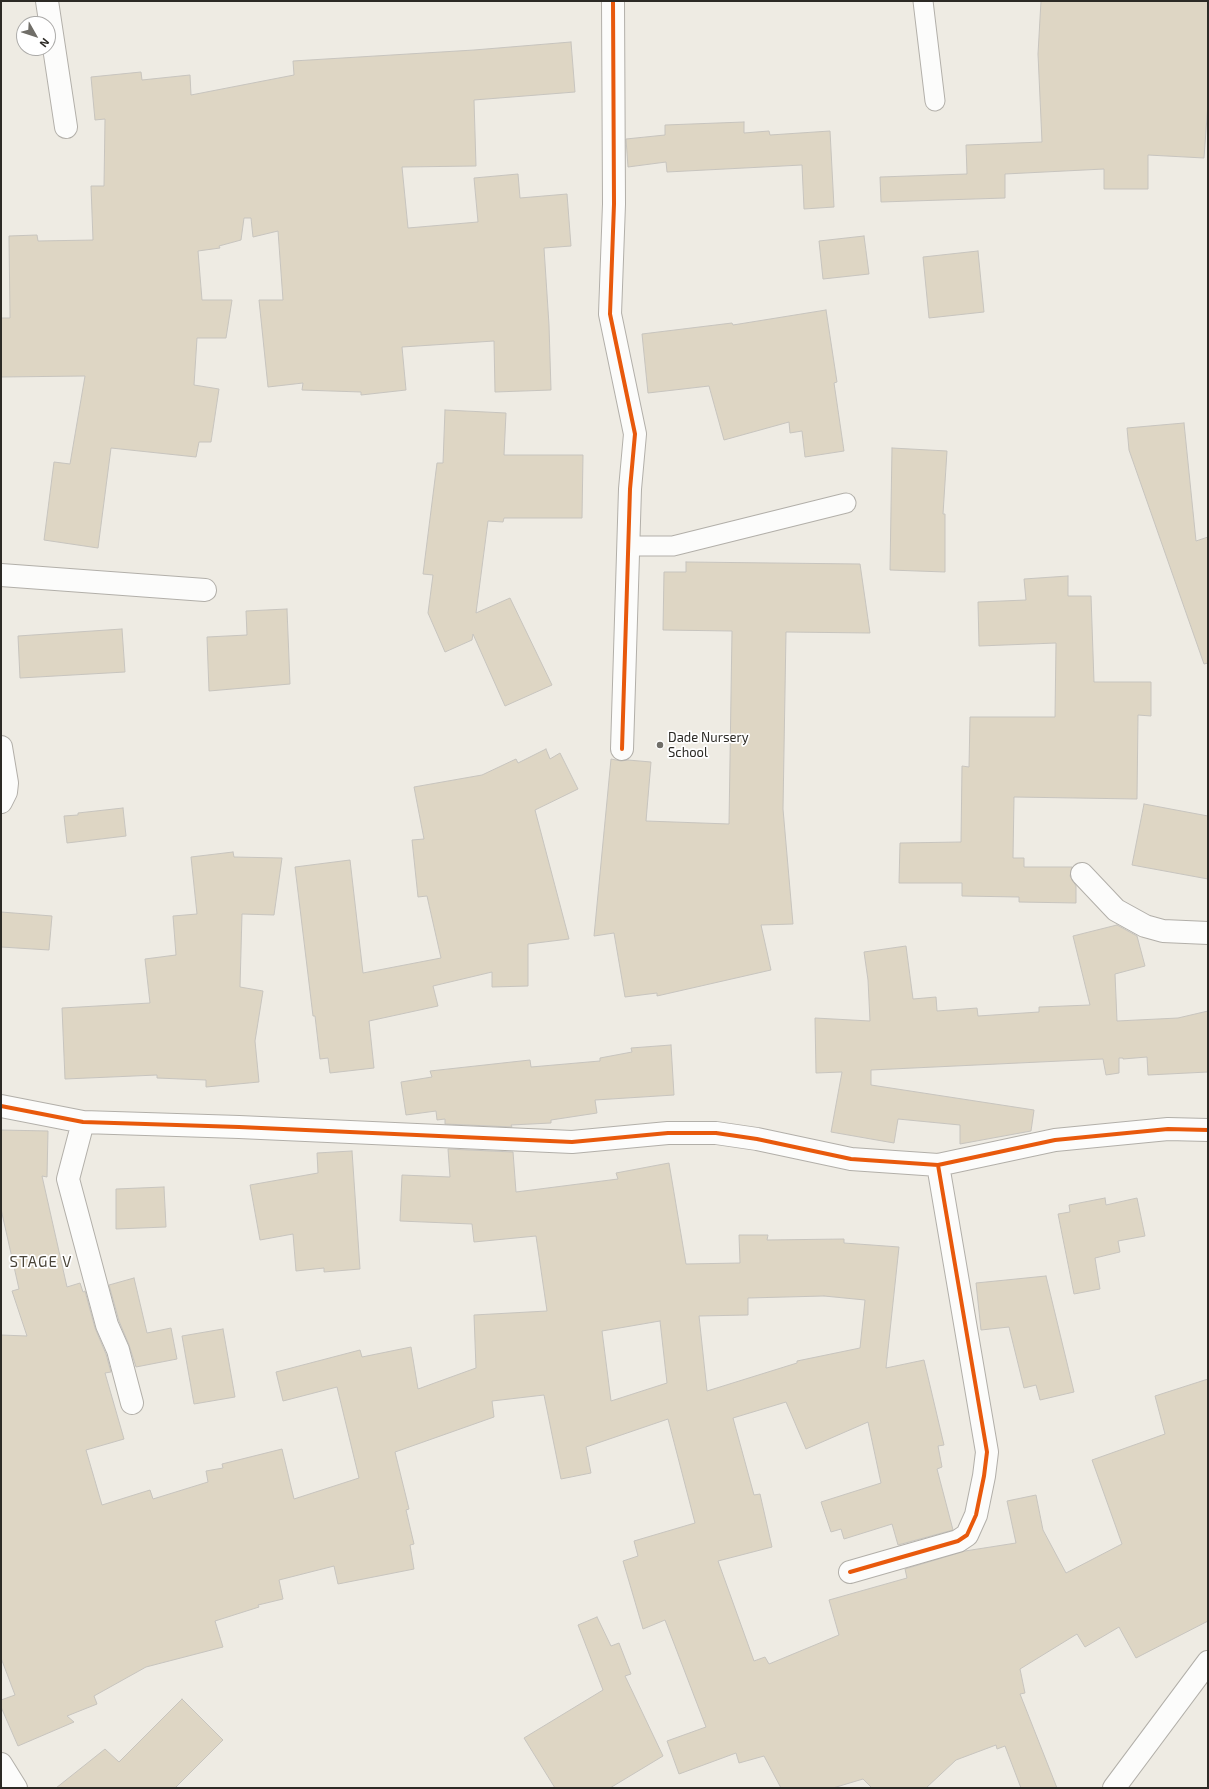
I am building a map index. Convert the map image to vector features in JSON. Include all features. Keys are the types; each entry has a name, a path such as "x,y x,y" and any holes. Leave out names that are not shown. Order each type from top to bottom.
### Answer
{"street":[{"path":"47,1 66,127"},
{"path":"613,1 614,204 610,314 635,434 628,546 622,749"},
{"path":"1,575 205,590"},
{"path":"1,747 7,783 6,792 1,802"},
{"path":"1082,874 1116,910 1145,926 1163,931 1208,934"},
{"path":"1,1106 83,1122 239,1127 572,1142 668,1133 716,1133 757,1139 851,1159 938,1165 1056,1140 1168,1129 1208,1130"},
{"path":"83,1122 68,1179 107,1325 118,1350 132,1403"},
{"path":"850,1572 958,1541 967,1535 976,1515 984,1476 986,1452 938,1165"},
{"path":"1114,1788 1208,1662"},
{"path":"1,1764 16,1788"}],"lane":[{"path":"923,1 935,101"},
{"path":"628,546 673,546 846,503"}],"building":[{"path":"1041,1 1208,1 1208,103 1204,158 1148,155 1148,189 1104,189 1104,169 1005,174 1005,198 881,202 880,177 967,174 966,145 1042,142 1038,54"},
{"path":"571,42 575,92 474,100 476,166 402,167 408,228 478,222 474,178 518,174 520,198 567,194 571,246 544,248 549,325 551,390 495,392 494,341 402,347 406,390 361,395 361,392 302,390 303,383 268,387 259,300 283,300 278,231 253,237 251,218 244,218 241,240 219,246 220,248 198,251 202,300 232,300 226,338 197,338 194,385 219,389 211,442 199,442 196,457 111,448 98,548 44,540 54,462 70,464 85,376 1,377 1,318 10,318 9,236 37,235 38,241 93,240 91,186 104,186 105,119 95,120 91,77 141,72 142,80 190,75 191,95 294,75 293,61 474,50"},
{"path":"744,122 744,133 769,131 770,135 830,131 834,207 804,209 802,165 667,172 666,162 628,167 626,139 665,135 665,125"},
{"path":"864,236 869,274 823,279 819,241"},
{"path":"978,251 984,312 929,318 923,257"},
{"path":"826,310 837,382 834,383 844,451 805,457 802,431 790,433 789,422 724,440 709,386 648,393 642,334 732,323 733,325"},
{"path":"445,410 506,413 504,455 583,455 582,518 504,518 503,522 488,521 476,613 510,598 552,685 505,706 473,634 472,640 445,652 428,613 433,575 423,574 437,463 443,463"},
{"path":"1184,423 1196,541 1208,537 1208,663 1204,664 1129,450 1127,428"},
{"path":"892,448 947,451 943,514 945,514 945,572 890,570"},
{"path":"686,562 860,564 870,633 786,632 783,809 793,924 761,925 771,970 657,996 657,993 625,997 614,933 594,936 611,759 621,761 628,760 651,762 646,821 729,824 732,631 663,630 664,572 686,572"},
{"path":"1068,576 1068,596 1091,596 1094,682 1151,682 1151,716 1138,715 1137,799 1014,797 1013,858 1024,858 1024,867 1072,867 1070,876 1076,886 1076,903 1019,902 1019,897 962,896 962,883 899,883 900,843 961,842 962,766 969,767 970,717 1055,717 1056,643 979,646 978,602 1026,600 1024,579"},
{"path":"287,609 290,684 209,691 207,637 247,635 246,611"},
{"path":"122,629 125,672 20,678 18,636"},
{"path":"546,749 550,759 560,753 578,789 535,810 569,939 528,944 528,986 492,987 492,972 433,986 438,1006 369,1021 374,1068 330,1073 328,1058 320,1059 315,1016 313,1016 295,867 350,860 363,973 441,958 427,896 418,897 412,840 424,839 414,787 482,775 516,759 518,763"},
{"path":"1144,804 1208,816 1208,879 1132,865"},
{"path":"123,808 126,836 67,843 64,816"},
{"path":"233,852 234,857 282,858 274,915 242,914 240,987 263,991 255,1041 259,1082 206,1087 206,1080 157,1078 157,1075 65,1079 62,1008 150,1003 145,959 176,955 173,916 197,914 191,857"},
{"path":"1,912 52,916 49,950 1,947"},
{"path":"1117,925 1137,936 1145,966 1115,974 1117,1021 1178,1018 1208,1011 1208,1072 1148,1075 1147,1057 1119,1058 1119,1073 1106,1075 1103,1059 871,1070 871,1085 1034,1110 1031,1131 960,1144 960,1125 898,1119 894,1143 831,1132 842,1072 816,1073 815,1018 870,1021 868,980 864,952 906,946 913,999 936,997 937,1011 977,1008 978,1016 1039,1012 1039,1007 1090,1005 1073,936"},
{"path":"671,1045 674,1095 595,1100 597,1113 551,1120 551,1123 511,1125 512,1127 445,1124 445,1119 437,1120 436,1111 406,1115 401,1082 432,1077 430,1071 530,1060 531,1067 600,1061 600,1058 632,1052 631,1048"},
{"path":"1,1130 48,1131 47,1177 42,1176 67,1287 80,1283 83,1292 85,1291 95,1328 106,1354 111,1372 105,1373 124,1439 86,1450 102,1505 150,1490 153,1499 208,1482 206,1471 223,1468 222,1464 282,1449 294,1499 359,1478 337,1387 283,1401 276,1372 360,1350 362,1357 411,1347 418,1389 476,1368 474,1315 547,1311 536,1236 474,1242 472,1224 400,1221 402,1175 450,1177 448,1149 513,1152 516,1192 618,1179 616,1173 669,1163 686,1264 740,1263 739,1235 768,1235 767,1240 844,1239 844,1243 899,1247 886,1368 924,1360 944,1445 938,1446 942,1467 937,1469 953,1530 898,1545 892,1524 844,1539 841,1529 831,1532 821,1502 881,1483 868,1422 806,1449 786,1402 733,1418 754,1495 760,1494 772,1547 718,1561 754,1661 765,1657 769,1664 839,1635 829,1600 907,1578 905,1569 965,1551 1016,1543 1007,1501 1036,1495 1043,1530 1066,1573 1122,1544 1092,1460 1165,1434 1155,1396 1208,1379 1208,1621 1136,1658 1119,1627 1085,1647 1077,1634 1020,1669 1025,1693 1020,1694 1057,1788 1021,1788 1005,1746 997,1749 996,1745 956,1760 926,1788 872,1788 863,1779 833,1788 781,1788 764,1756 739,1763 736,1753 679,1774 667,1741 706,1727 665,1620 643,1629 623,1561 638,1556 634,1541 695,1523 668,1419 586,1447 591,1473 561,1479 544,1395 492,1401 494,1417 395,1452 409,1509 406,1510 414,1544 410,1545 414,1569 338,1584 334,1566 279,1580 283,1599 258,1605 259,1607 215,1621 223,1647 146,1667 94,1696 97,1704 67,1716 74,1722 18,1746 1,1707 1,1700 15,1695 1,1658 1,1335 27,1336 12,1291 19,1289 1,1209","holes":["824,1296 865,1300 860,1348 797,1361 797,1363 707,1391 699,1316 748,1315 748,1298","660,1321 667,1383 611,1401 602,1331"]},
{"path":"352,1151 360,1269 324,1272 324,1268 296,1271 293,1234 260,1240 250,1185 318,1173 317,1153"},
{"path":"164,1187 166,1227 116,1229 116,1189"},
{"path":"1105,1198 1106,1205 1137,1198 1145,1236 1118,1241 1120,1252 1095,1258 1100,1289 1074,1294 1058,1214 1070,1212 1069,1205"},
{"path":"1046,1276 1074,1392 1040,1400 1036,1385 1024,1388 1009,1327 981,1330 976,1283"},
{"path":"134,1278 147,1333 171,1328 177,1359 136,1367 119,1321 109,1285"},
{"path":"223,1329 235,1397 194,1404 182,1336"},
{"path":"597,1617 611,1646 619,1643 631,1674 625,1676 663,1756 610,1788 555,1788 524,1738 603,1690 578,1625"},
{"path":"182,1699 223,1740 175,1788 56,1788 105,1749 119,1762"}],"cycle path":[{"path":"613,1 614,204 610,314 635,434 630,489 622,749"},
{"path":"1,1106 83,1122 239,1127 572,1142 668,1133 716,1133 757,1139 851,1159 938,1165 1055,1140 1168,1129 1208,1130"},
{"path":"850,1572 958,1541 967,1535 976,1515 987,1452 938,1165"}],"place":[{"name":"Dade Nursery School","path":"660,745"}],"district":[{"name":"STAGE V","path":"41,1262"}]}
